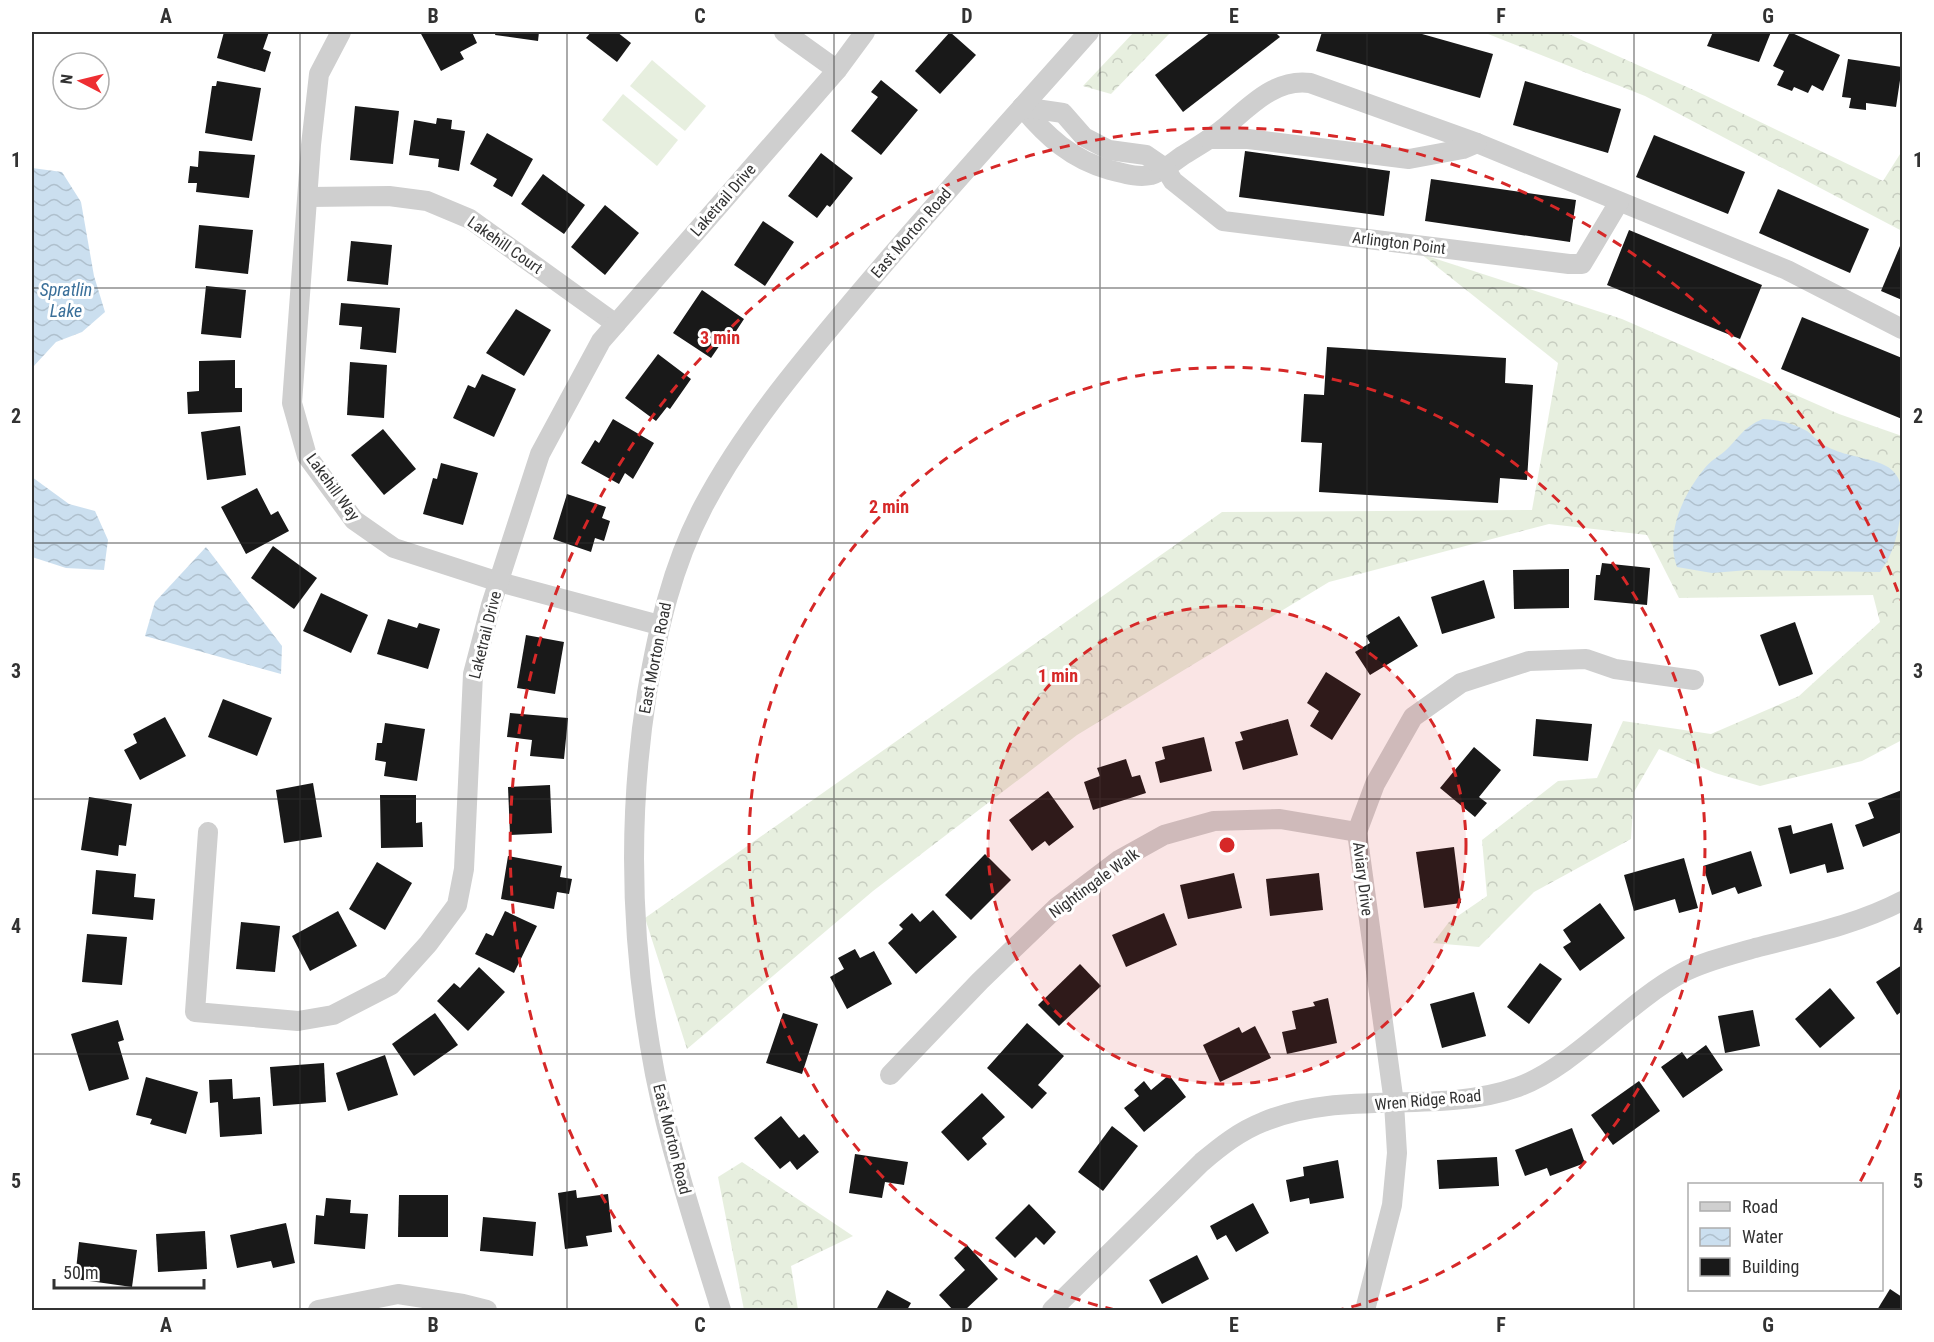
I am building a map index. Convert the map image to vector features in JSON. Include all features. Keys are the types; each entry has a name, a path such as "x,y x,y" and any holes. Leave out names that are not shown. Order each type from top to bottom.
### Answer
{"street":[{"name":"Lakehill Way","path":"341,32 319,74 292,403 307,456 354,520 394,548 499,582 659,625"},
{"path":"784,32 837,70"},
{"name":"Laketrail Drive","path":"208,832 195,1012 298,1021 333,1015 391,985 429,944 457,905 464,869 473,674 499,582 540,454 601,341 837,70 865,32"},
{"name":"East Morton Road","path":"721,1311 680,1174 655,1074 638,959 633,857 639,740 659,625 668,592 688,540 707,500 736,453 793,373 891,256 1089,32"},
{"path":"1022,107 1043,132 1069,152 1095,166 1137,177 1152,175 1165,168 1209,139 1240,112 1276,88 1300,81 1477,143 1787,270 1902,329"},
{"name":"Arlington Point","path":"1022,107 1063,113 1084,137 1109,150 1146,154 1165,168 1173,181 1223,221 1582,264 1619,202"},
{"path":"1209,139 1248,139 1409,159 1463,149 1477,143"},
{"name":"Lakehill Court","path":"309,197 389,196 427,201 470,219 616,324"},
{"name":"Aviary Drive","path":"1365,1311 1392,1205 1397,1153 1394,1103 1357,832 1375,784 1413,717 1461,683 1529,661 1586,659 1615,669 1694,680"},
{"name":"Nightingale Walk","path":"890,1076 980,981 1057,907 1119,860 1164,834 1214,821 1280,819 1357,832"},
{"name":"Wren Ridge Road","path":"1052,1311 1202,1162 1229,1140 1262,1122 1295,1111 1474,1098 1520,1086 1558,1066 1644,996 1684,972 1725,956 1848,923 1902,901"},
{"path":"318,1311 398,1294 463,1304 487,1311"}],"green space":[{"path":"1134,32 1171,32 1111,94 1083,86"},
{"path":"1483,32 1564,32 1698,92 1883,181 1902,151 1902,231 1645,96"},
{"path":"652,60 706,106 685,131 630,86"},
{"path":"623,94 678,140 657,166 602,120"},
{"path":"1421,254 1622,319 1839,414 1902,436 1902,740 1862,761 1760,786 1715,773 1659,749 1634,792 1631,839 1534,892 1479,947 1433,943 1449,922 1487,896 1482,840 1558,781 1597,778 1623,721 1711,734 1799,696 1880,622 1873,595 1679,598 1647,535 1549,524 1329,582 1077,735 873,891 687,1049 645,918 1222,512 1532,510 1558,363"},
{"path":"742,1162 853,1236 791,1266 798,1310 744,1310 718,1177"}],"water":[{"name":"Spratlin Lake","path":"32,168 62,172 81,202 94,276 105,312 82,332 56,342 32,368"},
{"path":"1763,419 1796,426 1807,431 1822,444 1839,452 1880,463 1891,469 1899,478 1902,493 1898,529 1892,551 1880,572 1748,570 1712,573 1677,567 1673,541 1675,528 1689,490 1709,464 1746,429"},
{"path":"32,477 69,504 95,511 108,540 104,570 66,568 32,557"},
{"path":"206,547 282,646 281,674 145,636 155,602"}],"building":[{"path":"224,32 269,32 263,49 271,52 265,72 217,58"},
{"path":"420,32 472,32 477,43 460,52 464,59 441,71"},
{"path":"496,32 539,32 538,41 495,35"},
{"path":"591,32 617,32 631,43 617,62 586,38"},
{"path":"950,32 976,55 940,94 915,71"},
{"path":"1211,32 1275,32 1280,37 1183,112 1155,75"},
{"path":"1322,32 1415,32 1493,54 1480,98 1316,51"},
{"path":"1713,32 1771,32 1759,62 1707,46"},
{"path":"1790,32 1840,55 1823,91 1812,85 1808,93 1794,87 1792,91 1777,85 1784,71 1773,66"},
{"path":"1848,59 1902,67 1896,107 1866,103 1866,110 1849,108 1851,98 1842,97"},
{"path":"881,80 918,110 881,155 851,131 878,97 871,92"},
{"path":"217,81 261,88 252,141 205,133 212,86 216,86"},
{"path":"1525,81 1621,109 1608,153 1513,125"},
{"path":"355,106 399,111 393,164 350,160"},
{"path":"437,118 452,120 451,129 465,131 459,171 438,167 439,159 409,155 414,120 436,124"},
{"path":"487,133 533,159 512,197 493,186 497,179 470,164"},
{"path":"1654,135 1745,172 1728,214 1636,177"},
{"path":"199,151 255,155 249,198 196,192 197,183 188,183 190,166 198,167"},
{"path":"1245,151 1390,171 1384,216 1239,197"},
{"path":"821,153 853,178 830,207 827,205 817,218 788,196"},
{"path":"543,174 585,205 564,234 521,204"},
{"path":"1431,179 1576,200 1570,242 1425,221"},
{"path":"1778,189 1869,229 1850,273 1759,233"},
{"path":"605,205 639,233 605,275 571,247"},
{"path":"763,221 794,242 765,286 734,265"},
{"path":"199,225 253,230 248,274 195,268"},
{"path":"1629,230 1762,285 1740,339 1607,285"},
{"path":"351,241 392,245 388,285 347,281"},
{"path":"1900,246 1902,247 1902,300 1881,291"},
{"path":"206,286 246,290 241,338 201,334"},
{"path":"702,290 744,319 727,345 722,342 711,358 673,333"},
{"path":"341,303 400,308 396,353 360,349 362,327 339,325"},
{"path":"516,309 551,330 524,376 486,353"},
{"path":"1802,317 1902,358 1902,419 1781,369"},
{"path":"1327,347 1506,358 1505,383 1533,385 1527,480 1500,478 1498,503 1319,492 1322,443 1301,442 1304,394 1324,395"},
{"path":"658,354 691,379 670,409 667,407 656,421 625,398"},
{"path":"235,360 235,388 242,388 242,412 188,414 187,392 199,391 199,361"},
{"path":"350,362 387,365 384,418 347,415"},
{"path":"482,374 516,389 494,437 453,418 468,385 475,388"},
{"path":"613,419 654,443 633,479 625,473 619,484 581,463 595,440 599,443"},
{"path":"240,426 246,475 207,480 201,432"},
{"path":"383,429 416,469 384,495 351,455"},
{"path":"441,463 478,473 463,525 423,514 433,478 437,479"},
{"path":"257,488 271,515 278,511 289,531 246,554 221,507"},
{"path":"567,494 606,507 602,518 610,521 604,541 595,538 591,552 553,539"},
{"path":"273,546 317,578 294,609 251,578"},
{"path":"1602,563 1650,568 1647,605 1594,600 1596,575 1600,575"},
{"path":"1569,569 1569,608 1514,609 1513,570"},
{"path":"1484,580 1495,618 1442,634 1431,597"},
{"path":"321,593 368,615 351,653 303,631"},
{"path":"1399,616 1418,646 1370,675 1355,652 1370,643 1366,636"},
{"path":"388,619 417,628 419,623 440,629 428,669 377,654"},
{"path":"1795,622 1813,674 1779,686 1760,635"},
{"path":"526,635 564,642 555,694 517,688"},
{"path":"1326,672 1361,694 1332,740 1310,726 1319,711 1307,703"},
{"path":"223,699 272,718 257,756 208,737"},
{"path":"510,713 568,718 564,759 530,756 532,740 507,737"},
{"path":"165,717 186,756 140,780 124,750 137,743 133,734"},
{"path":"1288,719 1298,755 1243,770 1235,742 1243,740 1240,732"},
{"path":"1536,719 1592,724 1588,761 1533,756"},
{"path":"385,723 425,729 417,781 384,776 386,762 375,760 377,743 382,743"},
{"path":"1204,737 1212,771 1160,783 1155,762 1165,759 1162,747"},
{"path":"1474,747 1501,770 1479,797 1487,803 1475,817 1440,788"},
{"path":"1126,759 1132,777 1140,775 1146,793 1093,810 1084,782 1100,776 1097,768"},
{"path":"313,783 322,837 284,843 276,790"},
{"path":"550,785 552,833 510,835 508,787"},
{"path":"1902,790 1902,832 1863,847 1855,825 1874,818 1868,803"},
{"path":"1048,791 1074,827 1049,846 1045,841 1032,851 1009,820"},
{"path":"380,795 416,795 416,823 422,822 423,847 381,848"},
{"path":"89,797 132,804 126,846 119,845 118,856 81,850"},
{"path":"1832,823 1844,869 1827,873 1825,864 1790,874 1778,828 1791,825 1793,834"},
{"path":"1454,847 1461,903 1424,908 1416,852"},
{"path":"1751,851 1762,886 1738,894 1735,887 1712,895 1703,866"},
{"path":"985,854 1011,880 971,920 945,895"},
{"path":"508,856 562,866 560,877 572,879 569,894 557,892 554,909 501,899"},
{"path":"1684,858 1698,908 1679,913 1675,899 1634,911 1624,875"},
{"path":"377,862 412,883 385,930 349,909"},
{"path":"96,870 136,874 134,897 155,899 153,920 92,914"},
{"path":"1234,873 1242,908 1188,919 1180,885"},
{"path":"1319,873 1323,910 1270,916 1266,879"},
{"path":"1600,903 1625,938 1580,971 1563,947 1571,942 1563,930"},
{"path":"933,910 957,937 916,974 888,943 903,929 899,925 912,913 920,922"},
{"path":"338,911 357,946 310,971 292,936"},
{"path":"505,911 537,926 514,973 475,954 486,933 493,936"},
{"path":"1164,913 1177,945 1126,967 1112,935"},
{"path":"241,922 280,926 275,972 236,969"},
{"path":"87,934 127,937 122,985 82,982"},
{"path":"855,949 860,958 874,951 892,984 847,1009 830,977 844,969 838,958"},
{"path":"1540,963 1562,979 1529,1024 1507,1007"},
{"path":"1080,964 1101,986 1059,1026 1038,1005"},
{"path":"1902,965 1902,1011 1897,1015 1876,982"},
{"path":"479,967 505,992 468,1031 437,1001 454,983 460,988"},
{"path":"1830,988 1855,1018 1820,1048 1795,1019"},
{"path":"1474,992 1486,1036 1442,1048 1430,1004"},
{"path":"1328,998 1337,1043 1287,1054 1282,1032 1296,1029 1292,1011 1315,1006 1313,1002"},
{"path":"1753,1010 1760,1046 1725,1053 1718,1016"},
{"path":"435,1013 458,1045 414,1076 392,1044"},
{"path":"783,1013 818,1024 802,1074 766,1063"},
{"path":"118,1020 124,1040 118,1042 129,1079 89,1091 71,1034"},
{"path":"1027,1023 1064,1056 1038,1085 1047,1093 1032,1109 987,1068"},
{"path":"1255,1026 1271,1058 1220,1082 1203,1045 1239,1027 1242,1033"},
{"path":"1706,1045 1723,1070 1683,1098 1661,1067 1682,1052 1687,1059"},
{"path":"385,1055 398,1095 348,1111 336,1073"},
{"path":"324,1063 326,1102 273,1106 270,1067"},
{"path":"1169,1075 1186,1097 1144,1132 1124,1108 1139,1096 1134,1090 1144,1081 1151,1090"},
{"path":"146,1077 198,1092 186,1134 150,1124 152,1119 136,1115"},
{"path":"232,1079 233,1099 260,1097 262,1134 220,1137 218,1102 210,1103 209,1080"},
{"path":"1639,1081 1660,1111 1613,1145 1591,1115"},
{"path":"982,1093 1005,1117 982,1138 987,1144 968,1161 941,1132"},
{"path":"781,1116 799,1138 804,1134 819,1152 797,1170 790,1161 780,1169 754,1138"},
{"path":"1112,1126 1138,1146 1103,1191 1078,1172"},
{"path":"1572,1128 1585,1163 1550,1176 1547,1168 1525,1176 1515,1150"},
{"path":"855,1154 908,1162 904,1185 885,1182 882,1198 849,1193"},
{"path":"1497,1157 1499,1186 1439,1189 1437,1160"},
{"path":"1338,1160 1344,1198 1310,1204 1309,1198 1290,1202 1286,1180 1304,1176 1303,1167"},
{"path":"576,1190 577,1198 608,1194 612,1232 586,1236 588,1246 565,1249 558,1193"},
{"path":"399,1195 448,1195 448,1237 398,1237"},
{"path":"326,1198 351,1200 350,1213 368,1214 365,1249 314,1244 316,1215 324,1216"},
{"path":"1253,1203 1269,1233 1236,1252 1226,1235 1217,1240 1210,1226"},
{"path":"1029,1204 1056,1232 1044,1245 1036,1237 1015,1258 995,1238"},
{"path":"483,1217 536,1222 533,1256 480,1251"},
{"path":"286,1223 295,1263 273,1268 271,1261 237,1268 230,1235"},
{"path":"205,1231 207,1269 158,1272 156,1234"},
{"path":"79,1242 137,1250 132,1287 75,1279"},
{"path":"967,1245 998,1279 965,1310 953,1310 939,1295 965,1270 954,1258"},
{"path":"1197,1255 1209,1279 1162,1304 1149,1280"},
{"path":"1890,1289 1902,1297 1902,1310 1877,1310"},
{"path":"887,1290 911,1303 907,1310 876,1310"}]}
